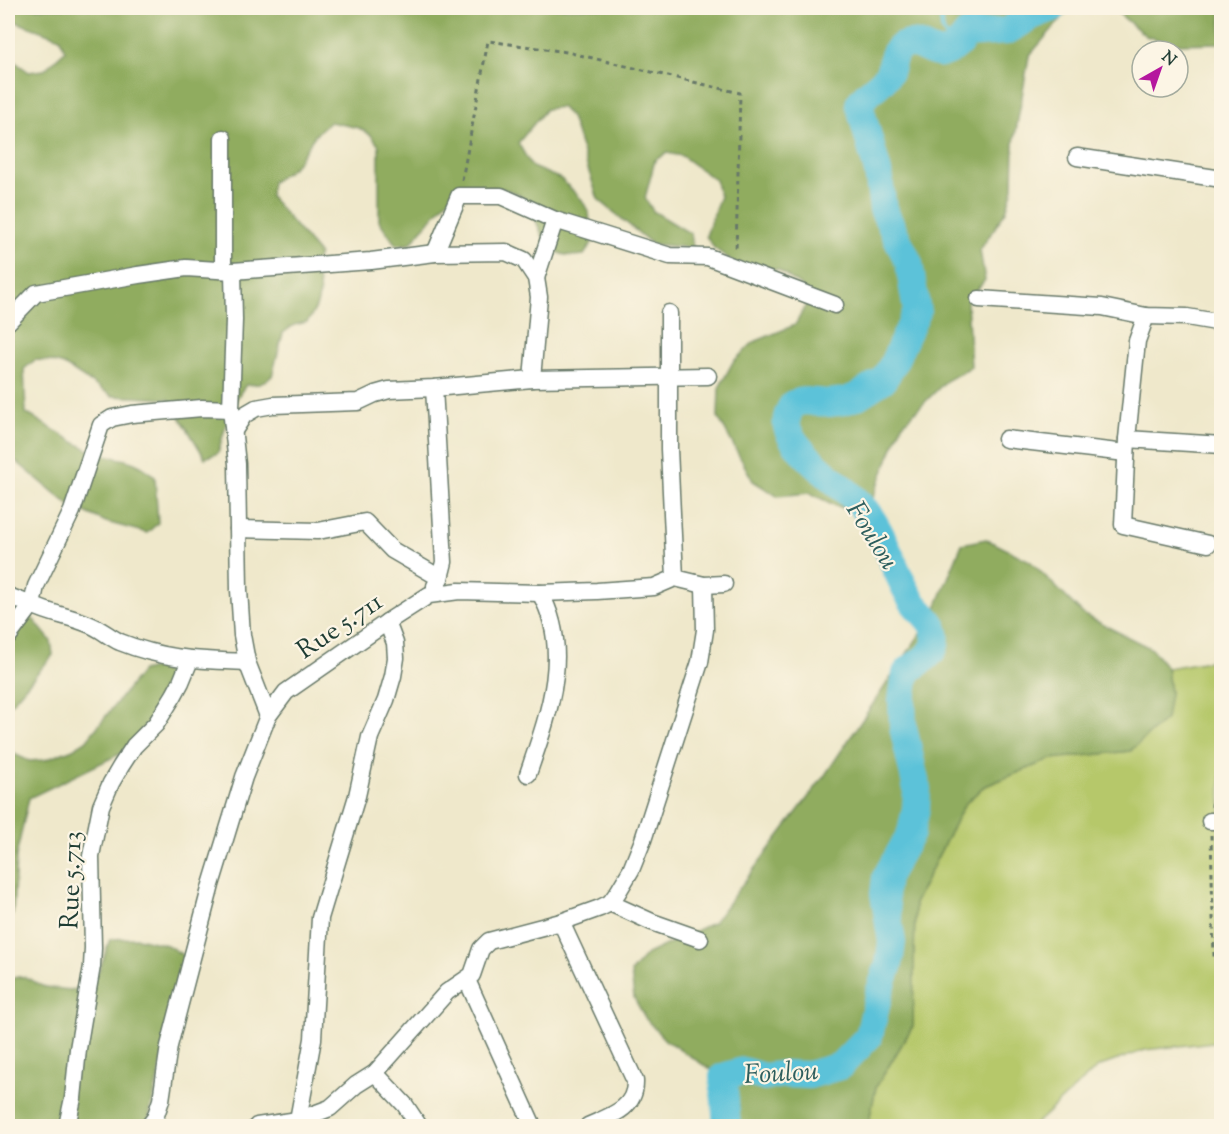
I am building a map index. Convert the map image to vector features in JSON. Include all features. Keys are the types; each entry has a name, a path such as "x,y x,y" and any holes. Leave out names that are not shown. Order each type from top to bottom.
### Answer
{"street":[{"path":"223,138 228,271 234,320 231,409 235,429 242,635 247,662 268,716"},
{"path":"1077,157 1221,179"},
{"path":"435,253 459,196 501,196 555,220 670,256 708,257 835,305"},
{"path":"536,278 555,220"},
{"path":"8,322 36,293 186,268 228,271 371,261 435,253 506,252 524,260 536,278 539,297 532,379"},
{"path":"979,299 1102,307 1146,316 1187,317 1221,323"},
{"path":"669,313 670,499 675,578 704,585 724,584"},
{"path":"1146,316 1137,341 1127,446 1123,525 1208,544"},
{"path":"235,429 244,415 256,408 273,405 346,404 358,402 389,390 532,379 708,376"},
{"path":"429,595 440,578 444,562 434,388"},
{"path":"8,637 32,604 36,586 72,511 101,425 112,418 132,414 202,408 231,409"},
{"path":"1006,439 1127,446 1221,445"},
{"path":"238,529 318,531 365,522 392,550 440,578"},
{"name":"Rue 5.711","path":"149,1126 155,1118 161,1100 169,1046 215,874 244,777 268,716 286,692 429,595 459,591 540,593 654,587 675,578"},
{"path":"256,1126 298,1123 330,1108 375,1072 447,992 467,980 481,949 489,941 561,922 610,903 631,870 643,840 690,697 700,662 705,630 704,585"},
{"path":"528,774 548,713 557,661 557,641 549,607 540,593"},
{"path":"8,596 32,604 47,613 92,625 118,641 150,652 190,660 247,662"},
{"path":"298,1123 313,1039 320,918 357,796 370,737 386,700 393,676 396,658 395,644 387,622"},
{"name":"Rue 5.713","path":"67,1126 92,966 91,856 102,806 111,783 134,747 156,724 174,695 190,660"},
{"path":"610,903 652,922 700,939"},
{"path":"561,922 635,1081 636,1094 630,1103 612,1115 588,1126"},
{"path":"467,980 533,1126"},
{"path":"375,1072 405,1105 419,1126"}],"path":[{"path":"459,196 488,41 567,52 740,93 736,268"},
{"path":"1221,719 1216,821 1214,957 1221,958"}],"green space":[{"path":"8,8 1079,8 1068,11 1029,56 1014,142 1013,188 1006,211 980,250 985,280 967,302 971,367 946,381 902,425 861,527 853,511 834,505 810,493 777,496 753,481 718,417 719,388 733,362 754,342 795,325 809,300 802,287 779,270 738,265 714,248 706,236 720,196 715,180 682,156 667,153 655,160 645,198 653,211 691,234 693,248 652,244 598,199 571,117 561,107 546,109 518,143 532,167 561,179 582,200 589,213 592,243 584,255 572,256 556,251 545,240 527,202 519,195 509,191 487,188 464,192 446,202 410,244 396,245 379,221 379,146 371,135 359,128 330,122 318,132 296,164 272,182 270,196 319,254 314,267 319,282 318,302 307,322 294,325 283,333 272,376 260,384 246,385 240,392 229,417 218,453 205,458 169,399 112,396 64,365 50,361 35,360 24,369 26,413 87,449 130,461 155,477 158,523 147,533 106,522 68,504 12,458 8,459 8,57 29,72 44,70 65,51 60,38 8,19"},
{"path":"1112,8 1221,8 1221,43 1190,44 1190,39 1156,39 1146,36"},
{"path":"986,539 1030,561 1084,615 1152,649 1167,668 1170,693 1166,719 1130,751 1051,759 983,787 964,805 915,902 913,1026 876,1087 868,1126 729,1126 739,1106 730,1082 665,1040 646,1019 634,998 631,972 647,954 714,922 825,775 933,615 962,544"},
{"path":"8,600 24,608 51,641 53,655 8,707"},
{"path":"1221,659 1221,1041 1145,1050 1098,1067 1033,1126 868,1126 876,1087 913,1026 915,902 964,805 983,787 1051,759 1131,751 1170,693 1167,668"},
{"path":"157,667 169,676 170,691 126,751 29,798 16,856 13,914 8,919 8,741 14,754 29,761 45,760 73,749 86,741 142,671"},
{"path":"138,938 167,945 186,957 147,1126 8,1126 8,980 24,977 47,987 73,990 83,988 96,976 110,939"}],"waterway":[{"path":"938,8 943,32 959,45"},
{"name":"Foulou","path":"727,1126 723,1077 743,1071 763,1077 785,1074 809,1075 840,1066 869,1036 879,993 889,964 892,942 884,894 886,877 911,833 916,808 917,789 903,727 902,700 906,673 927,657 933,649 935,631 906,590 870,516 801,449 793,439 786,423 793,404 803,401 829,403 845,401 858,396 883,380 917,312 909,263 883,209 878,172 859,104 885,78 890,71 896,51 902,46 911,44 932,52 947,52 967,34 1007,31 1032,16 1053,8"}]}
